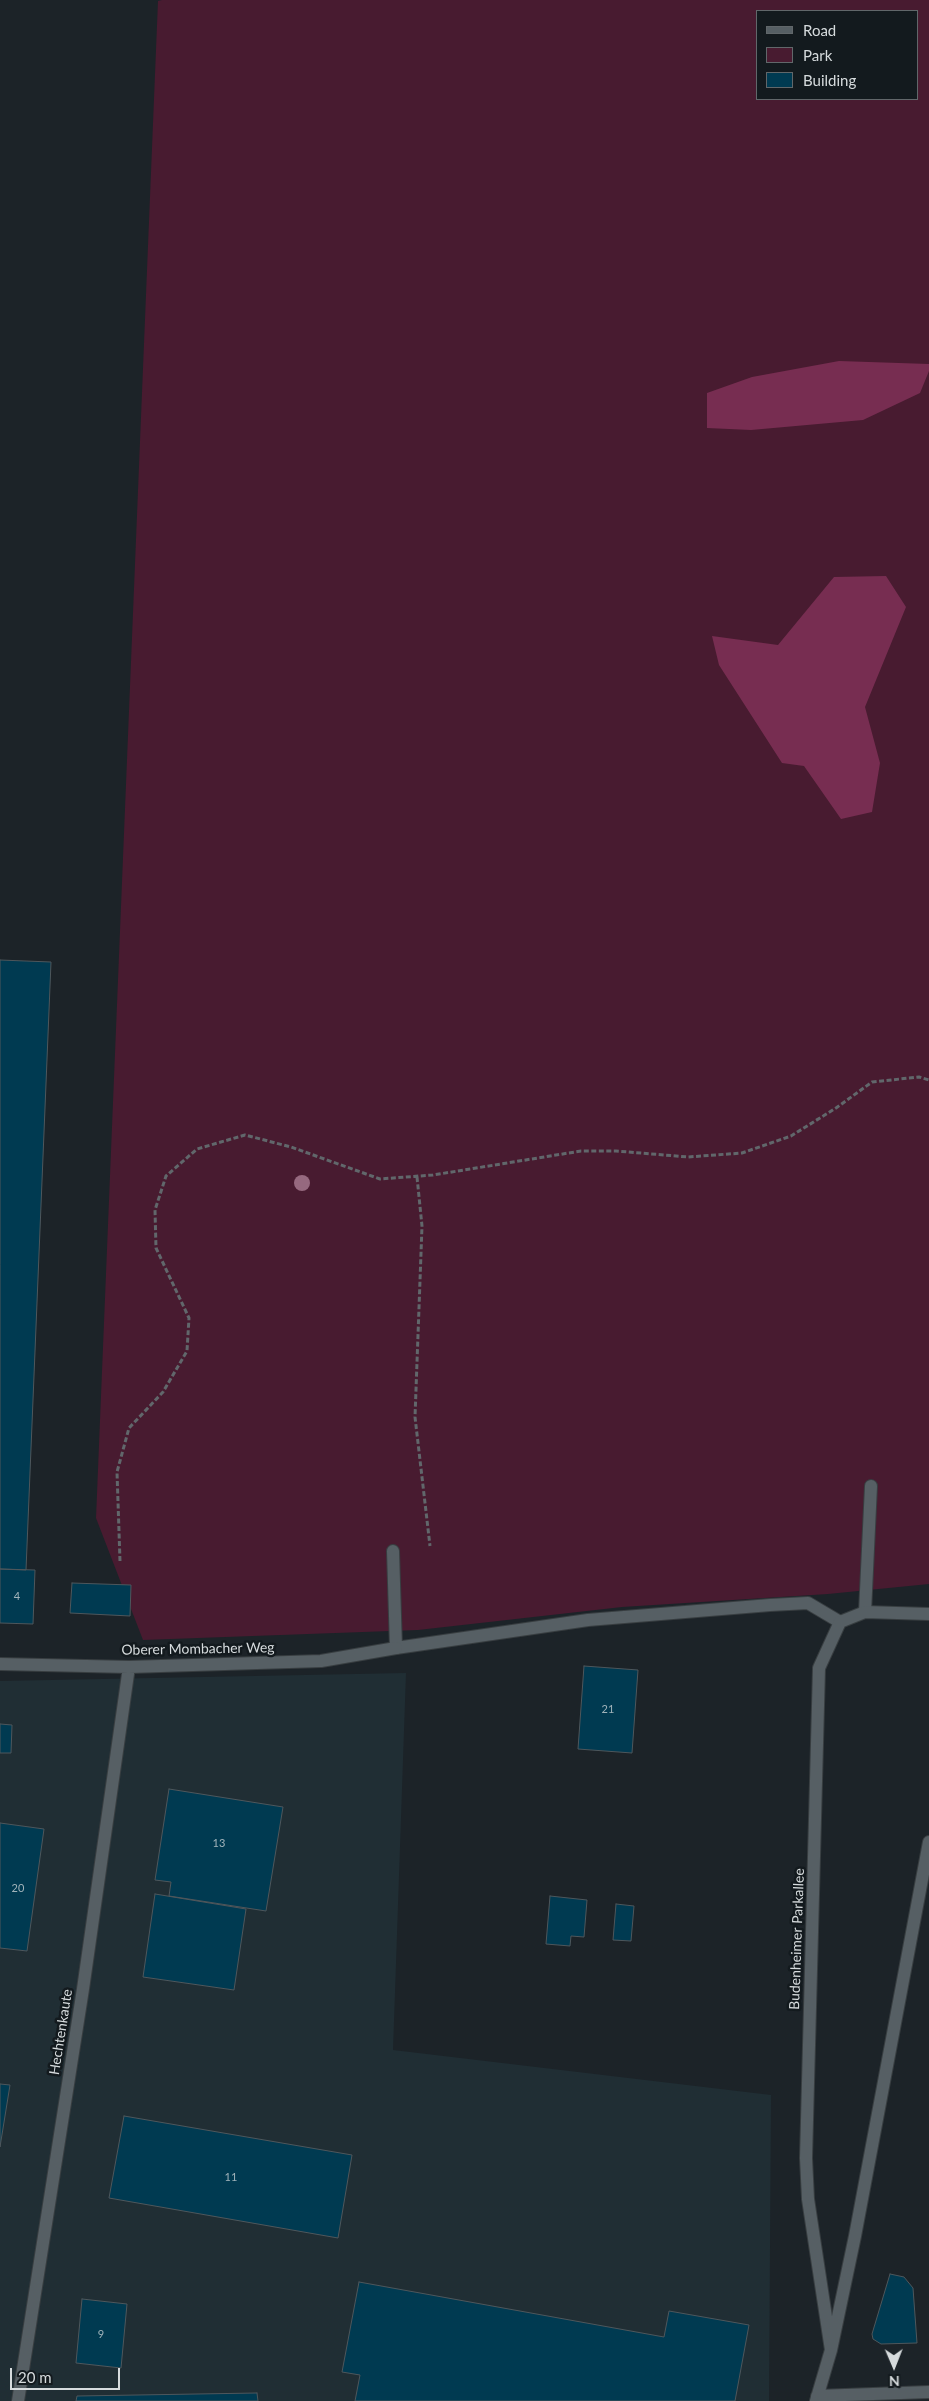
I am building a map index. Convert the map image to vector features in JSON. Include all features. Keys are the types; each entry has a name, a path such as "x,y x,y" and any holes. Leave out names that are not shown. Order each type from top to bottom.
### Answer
{"street":[{"path":"865,1612 871,1486"},
{"path":"393,1551 396,1648"},
{"name":"Oberer Mombacher Weg","path":"0,1664 130,1667 321,1661 588,1620 808,1603 840,1622"},
{"path":"840,1622 865,1612 929,1614"},
{"name":"Budenheimer Parkallee","path":"831,2350 808,2199 806,2158 820,1668 840,1622"},
{"name":"Hechtenkaute","path":"18,2401 83,1989 130,1667"},
{"name":"Budenheimer Parkallee","path":"929,1842 862,2204 831,2350 817,2398 929,2392"}],"path":[{"path":"120,1561 117,1472 129,1428 163,1392 187,1351 189,1318 156,1248 156,1210 166,1176 197,1149 245,1135 291,1147 380,1179 417,1177 581,1151 616,1151 688,1157 742,1153 791,1136 836,1108 872,1082 919,1077 929,1080"},
{"path":"417,1177 422,1226 415,1417 430,1546"}],"shaded area":[{"path":"839,361 929,364 929,371 920,393 863,420 751,430 707,428 707,393 752,377"},
{"path":"886,576 906,607 865,707 880,763 872,812 841,819 804,766 782,763 719,665 712,636 778,645 834,577"},
{"path":"406,1673 393,2050 771,2095 769,2401 0,2401 0,1681"}],"green space":[{"path":"929,0 929,1584 828,1594 622,1607 418,1630 143,1640 96,1518 158,1"}],"building":[{"path":"0,960 51,962 26,1570 0,1569"},
{"path":"0,1569 35,1570 33,1624 0,1623"},
{"path":"72,1583 131,1585 130,1616 70,1613"},
{"path":"584,1666 638,1670 632,1753 578,1749"},
{"path":"0,1724 12,1725 11,1753 0,1753"},
{"path":"169,1789 283,1807 266,1911 169,1896 171,1882 155,1880"},
{"path":"0,1823 44,1829 27,1951 0,1948"},
{"path":"155,1894 246,1909 234,1990 143,1977"},
{"path":"550,1896 587,1900 584,1937 571,1936 570,1946 546,1944"},
{"path":"616,1904 634,1906 631,1941 613,1940"},
{"path":"0,2084 10,2085 0,2147"},
{"path":"124,2116 352,2155 338,2238 109,2198"},
{"path":"890,2274 904,2277 913,2288 917,2343 881,2344 873,2339 872,2334"},
{"path":"359,2282 664,2337 669,2311 749,2325 735,2401 355,2401 360,2375 342,2372"},
{"path":"82,2299 127,2304 121,2368 76,2363"},
{"path":"257,2393 258,2401 76,2401 77,2396"}]}
